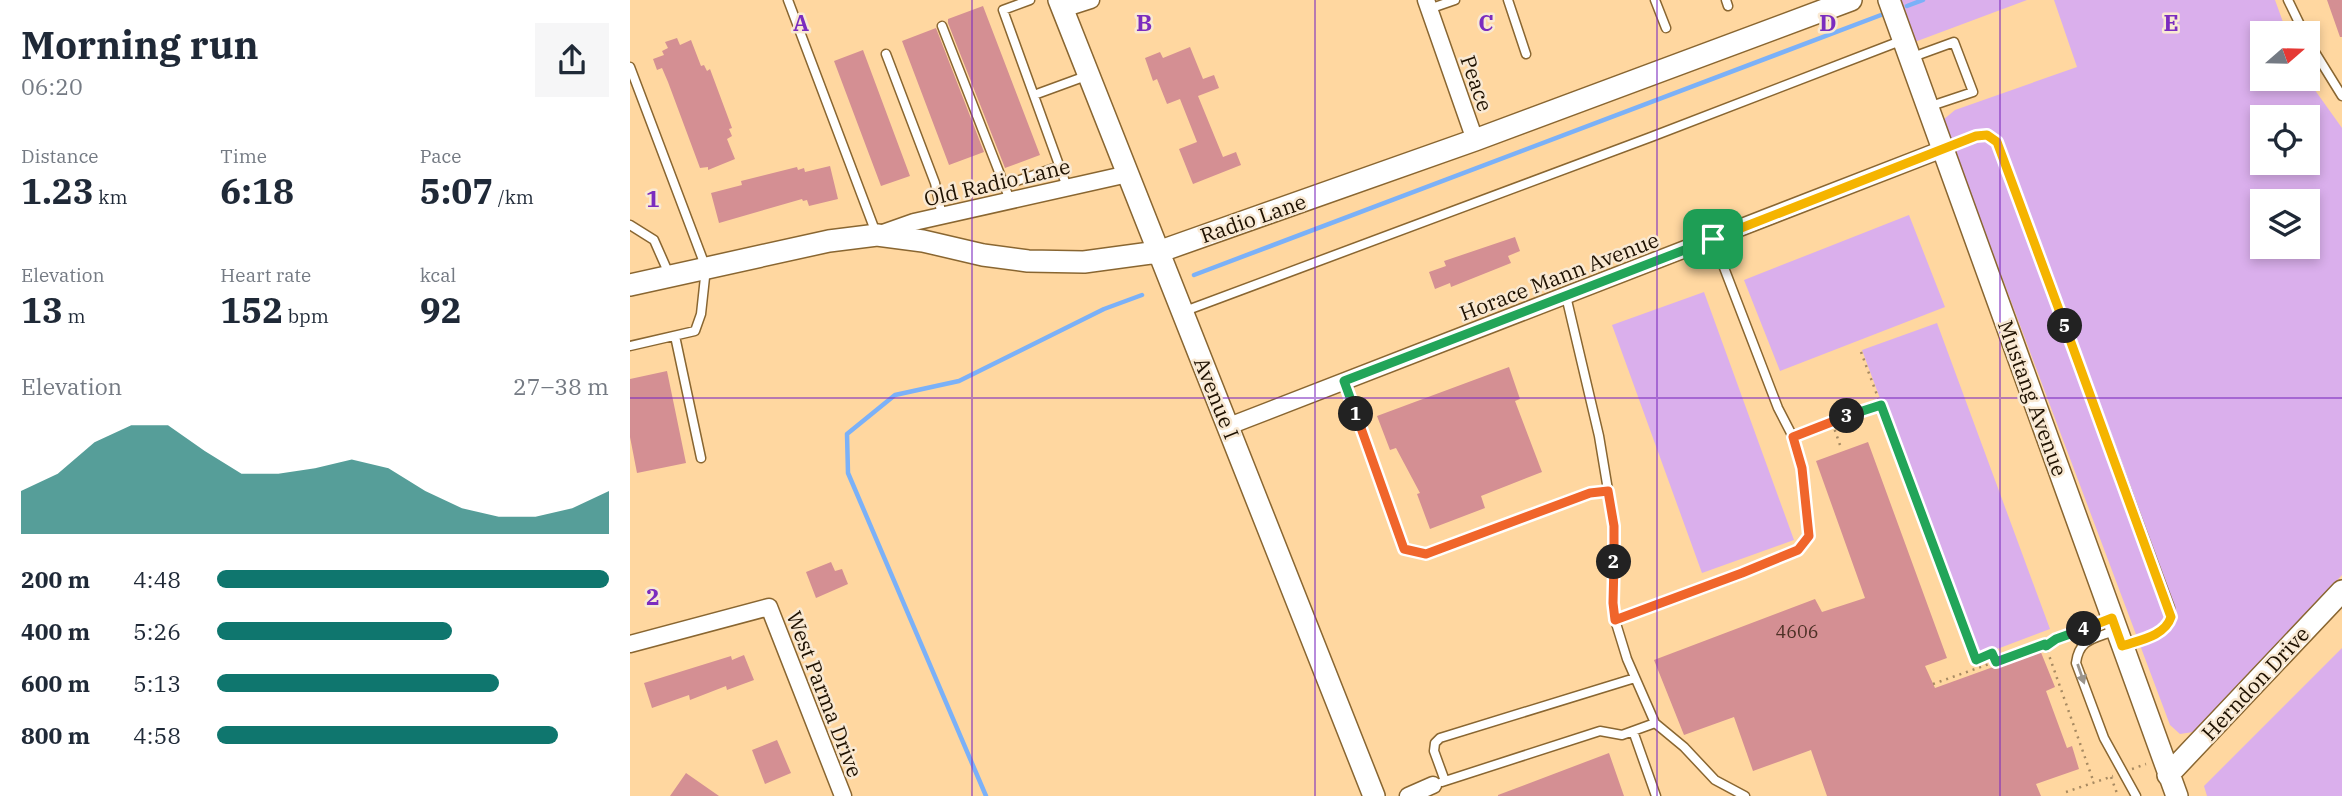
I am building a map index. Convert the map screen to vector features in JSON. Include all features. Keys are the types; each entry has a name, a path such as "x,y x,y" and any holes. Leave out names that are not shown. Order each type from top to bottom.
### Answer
{"street":[{"path":"1061,4 1091,0"},
{"name":"Radio Lane","path":"630,285 829,241 877,236 923,241 994,257 1028,261 1084,262 1158,252 1475,140 1851,0"},
{"name":"Mustang Avenue","path":"1889,0 2177,796"},
{"name":"Avenue I","path":"1061,4 1374,796"},
{"name":"Peace","path":"1427,4 1475,140"},
{"name":"Horace Mann Avenue","path":"1229,426 1943,149"},
{"name":"Old Radio Lane","path":"877,236 1007,193 1068,187 1129,174"},
{"name":"Herndon Drive","path":"2168,775 2342,591"},
{"name":"West Parma Drive","path":"630,644 769,607 836,794"},
{"path":"1408,796 1439,783"}],"lane":[{"path":"788,0 877,236"},
{"path":"1030,0 1003,10 1068,187"},
{"path":"1427,4 1455,0"},
{"path":"1508,0 1526,54"},
{"path":"1655,0 1665,28"},
{"path":"2288,0 2298,21"},
{"path":"942,26 1007,193 1060,166"},
{"path":"1182,312 1651,137 1907,49 1954,42 1973,92 1928,108"},
{"path":"886,54 935,183 942,216"},
{"path":"2320,60 2342,96"},
{"path":"630,67 706,268 701,314 695,331 630,346"},
{"path":"1034,95 1089,75"},
{"path":"1943,149 1976,136 1987,135 1997,142 2170,608 2168,626 2157,634 2117,632 2086,642 2078,651 2076,663 2105,738 2136,796"},
{"path":"630,225 654,240 670,276"},
{"path":"1615,620 1798,550 1809,536 1802,468 1793,437 1778,408 1713,239"},
{"path":"1566,296 1600,436 1614,526 1615,620 1627,659 1655,723 1684,747 1715,780 1745,796"},
{"path":"675,336 701,458"},
{"path":"1344,381 1404,549 1426,554 1590,493 1608,491"},
{"path":"1635,678 1440,738 1435,743 1434,751 1439,783 1600,731 1622,735 1655,723"},
{"path":"1633,731 1656,796"}],"path":[{"path":"1861,352 1976,660 1992,653 1996,662"},
{"path":"1793,437 1881,405"},
{"path":"1832,422 1840,445"},
{"path":"1933,684 2045,644 2046,646 2056,639 2117,632"},
{"path":"2046,646 2094,783"},
{"path":"2111,777 2118,796"}],"shaded area":[{"path":"1901,0 2027,0 1912,43 1900,5"},
{"path":"2054,0 2275,0 2283,21 2250,21 2250,91 2316,91 2342,128 2342,575 2193,732 2180,734 2170,725 1943,120 1955,110 2077,67"},
{"path":"1909,215 1945,307 1780,371 1744,280"},
{"path":"1704,292 1794,540 1702,573 1612,325"},
{"path":"1937,323 2050,629 1976,657 1862,350"},
{"path":"2342,648 2342,796 2207,796 2204,786"}],"building":[{"path":"2327,0 2342,0 2342,37 2340,37"},
{"path":"983,6 1040,155 1005,168 948,23 948,19"},
{"path":"936,28 984,152 949,165 902,41"},
{"path":"677,38 680,45 691,40 701,66 704,65 707,71 710,69 732,128 729,129 732,136 727,139 735,159 708,170 708,167 700,168 662,68 657,70 653,59 664,55 662,51 668,48 665,42"},
{"path":"1190,47 1203,79 1214,75 1219,88 1198,96 1223,157 1236,152 1241,165 1193,184 1179,149 1197,142 1180,99 1167,104 1157,79 1153,81 1145,58 1160,52 1163,58"},
{"path":"863,50 910,176 881,186 834,61"},
{"path":"830,166 838,199 809,206 807,200 802,199 719,223 711,193 742,185 741,181 797,167 798,170 804,168 805,172"},
{"path":"1515,237 1520,251 1508,256 1511,263 1451,287 1450,283 1435,289 1429,272 1446,266 1444,261"},
{"path":"1509,367 1520,399 1515,401 1542,472 1481,496 1485,508 1430,529 1417,494 1420,493 1396,448 1390,450 1377,416"},
{"path":"667,371 686,463 637,473 630,437 630,379"},
{"path":"1868,442 1947,658 1925,666 1935,688 2040,650 2055,687 2046,691 2067,748 2072,746 2079,769 2036,784 2041,796 1827,796 1811,750 1753,771 1734,717 1684,735 1654,660 1815,599 1822,612 1865,598 1816,461"},
{"path":"831,562 835,571 842,569 848,584 816,598 806,572"},
{"path":"744,655 754,680 727,690 726,686 690,700 689,695 652,708 644,683 731,656 732,660"},
{"path":"777,740 791,773 765,784 752,750"},
{"path":"1609,753 1624,796 1498,796 1498,795"},
{"path":"686,773 719,796 670,796"}],"waterway":[{"path":"1907,6 1923,0"},
{"path":"1194,275 1881,15"},
{"path":"986,796 848,473 847,434 895,395 959,381 1104,309 1142,295"}],"route":[{"path":"1987,135 1997,142 2170,608 2168,626 2157,634 2122,646 2112,618 2056,639 2046,646 2045,644 1996,662 1992,653 1976,660 1881,405 1793,437 1802,468 1809,536 1798,550 1615,620 1614,526 1608,491 1590,493 1426,554 1404,549 1344,381 1713,239 1976,136 1987,135"}]}
